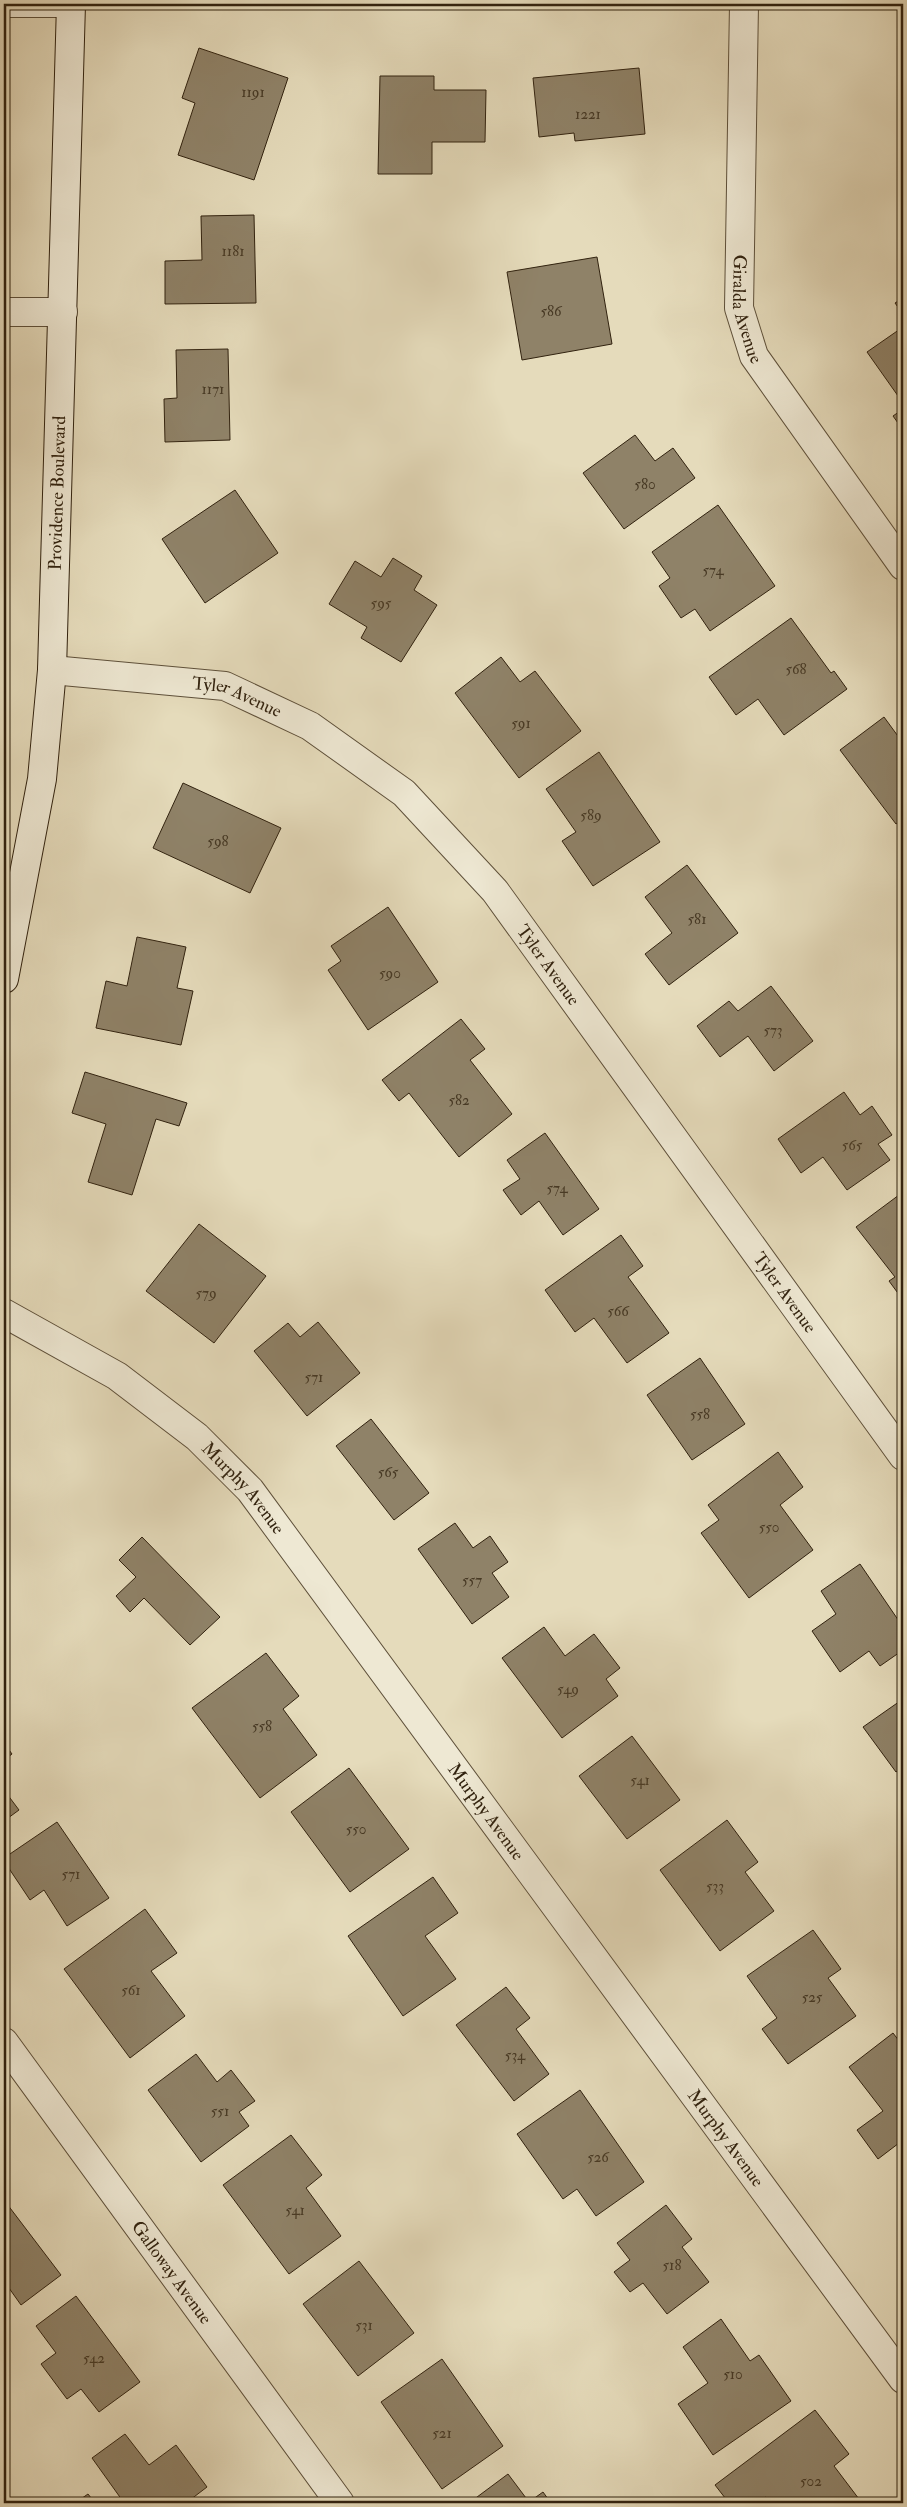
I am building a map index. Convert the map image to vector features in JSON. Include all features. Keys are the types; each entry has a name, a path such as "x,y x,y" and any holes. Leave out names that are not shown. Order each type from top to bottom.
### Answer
{"street":[{"name":"Giralda Avenue","path":"744,4 739,308 754,356 903,566"},
{"name":"Providence Boulevard","path":"4,979 42,779 52,670 71,6"},
{"path":"4,312 63,312"},
{"name":"Tyler Avenue","path":"52,670 226,686 310,726 404,793 496,891 903,1456"},
{"name":"Murphy Avenue","path":"4,1313 117,1376 197,1437 250,1490 903,2379"},
{"name":"Galloway Avenue","path":"4,2042 340,2503"}],"lane":[{"path":"4,8 71,6"}],"building":[{"path":"199,48 288,78 254,180 178,155 195,103 182,98"},
{"path":"639,68 645,134 575,141 574,133 539,137 533,78"},
{"path":"380,76 434,76 434,90 486,90 485,142 432,142 432,174 378,174"},
{"path":"254,215 256,303 165,304 165,261 202,260 201,216"},
{"path":"597,257 612,344 522,360 507,272"},
{"path":"903,298 903,314 895,303"},
{"path":"903,327 903,403 867,352"},
{"path":"228,349 230,440 165,442 164,399 177,398 176,350"},
{"path":"903,409 903,430 893,416"},
{"path":"635,435 655,461 673,448 695,478 624,529 583,473"},
{"path":"235,490 278,553 205,603 162,539"},
{"path":"718,505 775,586 710,631 695,609 681,618 659,586 670,578 652,552"},
{"path":"393,558 422,576 414,590 437,605 401,662 361,638 367,627 329,604 355,561 381,577"},
{"path":"791,618 831,673 834,671 847,689 784,735 758,699 736,715 709,677"},
{"path":"501,657 520,682 535,671 581,731 519,778 455,693"},
{"path":"884,717 903,743 903,819 896,824 840,750"},
{"path":"599,752 660,842 593,886 562,841 576,832 546,789"},
{"path":"183,783 281,828 250,893 153,848"},
{"path":"687,865 738,933 669,985 645,954 672,933 645,897"},
{"path":"388,907 438,982 368,1030 328,970 341,961 331,946"},
{"path":"137,937 186,947 177,988 193,991 181,1045 96,1028 106,981 127,986"},
{"path":"771,986 813,1041 774,1071 748,1036 720,1057 697,1026 729,1001 738,1011"},
{"path":"461,1019 485,1049 470,1060 512,1114 459,1157 409,1093 399,1101 382,1080"},
{"path":"85,1072 187,1103 179,1126 156,1119 132,1195 88,1182 106,1124 72,1113"},
{"path":"844,1092 860,1115 872,1106 892,1135 878,1144 890,1160 847,1190 823,1157 801,1173 778,1139"},
{"path":"545,1133 599,1209 563,1235 539,1201 521,1215 503,1190 520,1179 507,1160"},
{"path":"903,1192 903,1300 889,1281 895,1277 856,1227"},
{"path":"199,1224 266,1276 214,1343 146,1291"},
{"path":"621,1235 643,1266 628,1277 669,1333 627,1363 594,1318 575,1332 545,1290"},
{"path":"318,1322 360,1373 307,1416 254,1351 288,1323 300,1337"},
{"path":"700,1358 745,1424 692,1460 647,1395"},
{"path":"371,1419 429,1493 394,1520 336,1446"},
{"path":"778,1452 803,1487 780,1505 813,1550 749,1598 701,1533 719,1520 708,1505"},
{"path":"455,1523 473,1548 490,1536 508,1562 492,1573 509,1597 472,1624 418,1549"},
{"path":"142,1537 220,1617 190,1645 144,1598 130,1612 116,1596 136,1577 119,1560"},
{"path":"860,1564 903,1627 903,1650 880,1666 869,1651 840,1672 812,1631 836,1614 821,1591"},
{"path":"544,1627 565,1656 594,1634 620,1668 606,1679 618,1696 562,1738 502,1658"},
{"path":"266,1653 299,1696 283,1709 317,1755 260,1798 192,1708"},
{"path":"903,1699 903,1767 896,1772 863,1727"},
{"path":"632,1736 680,1800 627,1839 579,1776"},
{"path":"4,1743 12,1754 4,1760"},
{"path":"349,1768 409,1849 350,1892 291,1812"},
{"path":"4,1790 19,1810 4,1821"},
{"path":"727,1820 758,1862 745,1872 774,1911 720,1951 660,1870"},
{"path":"57,1822 109,1898 67,1926 44,1890 30,1900 4,1861 4,1858"},
{"path":"433,1877 458,1913 425,1936 456,1979 403,2016 348,1936"},
{"path":"145,1909 177,1953 151,1971 185,2016 130,2058 64,1969"},
{"path":"813,1930 841,1969 828,1978 856,2016 788,2064 762,2029 777,2018 747,1976"},
{"path":"506,1987 530,2018 516,2029 549,2074 514,2101 456,2025"},
{"path":"893,2033 903,2046 903,2140 878,2159 857,2130 883,2111 849,2067"},
{"path":"196,2054 217,2082 231,2070 255,2101 239,2112 249,2126 201,2162 148,2090"},
{"path":"580,2090 644,2182 596,2216 577,2189 563,2199 517,2134"},
{"path":"291,2135 322,2175 306,2188 341,2236 289,2274 223,2185"},
{"path":"4,2200 61,2275 21,2305 4,2281"},
{"path":"666,2205 692,2239 682,2247 709,2282 667,2314 643,2283 630,2292 614,2272 630,2260 617,2243"},
{"path":"359,2261 414,2333 358,2376 303,2304"},
{"path":"76,2296 140,2382 99,2412 81,2389 67,2399 41,2364 56,2353 36,2326"},
{"path":"721,2319 750,2361 759,2355 791,2401 713,2455 678,2404 708,2383 683,2347"},
{"path":"442,2359 503,2446 442,2489 381,2402"},
{"path":"815,2410 849,2454 834,2466 862,2503 771,2503 766,2497 757,2503 729,2503 715,2485"},
{"path":"125,2434 149,2465 176,2445 207,2487 186,2503 117,2503 122,2500 92,2458"},
{"path":"508,2474 529,2502 543,2492 551,2503 469,2503"},
{"path":"88,2494 95,2503 75,2503"}]}
